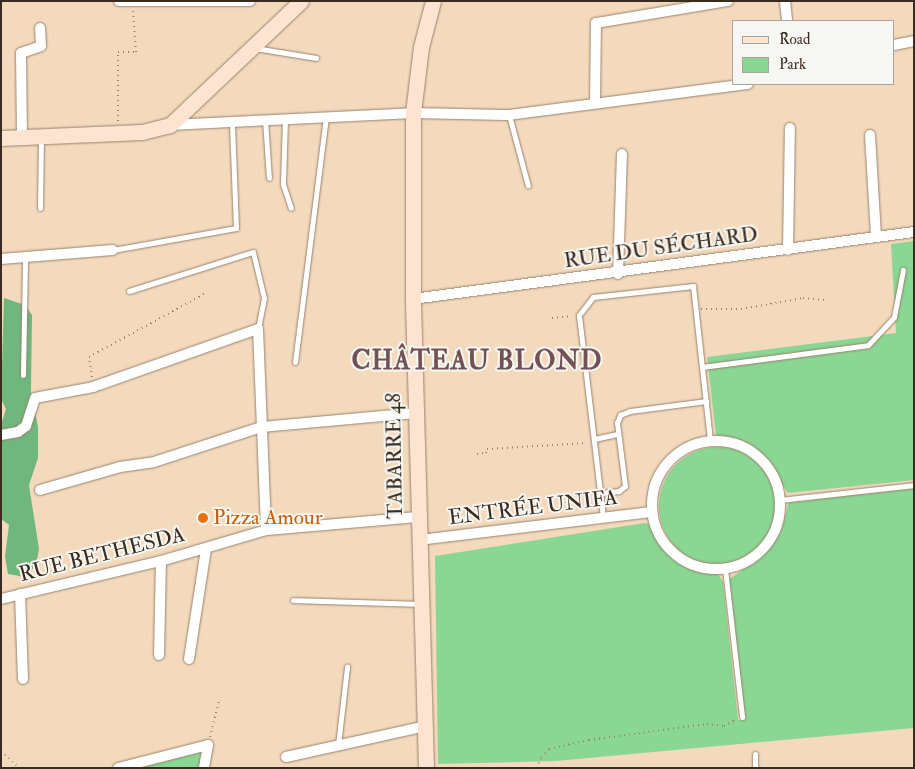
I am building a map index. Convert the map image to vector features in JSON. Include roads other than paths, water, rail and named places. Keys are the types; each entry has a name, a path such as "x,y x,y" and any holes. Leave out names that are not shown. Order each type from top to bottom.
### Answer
{"street":[{"path":"119,1 250,1"},
{"path":"170,125 254,48 301,1"},
{"name":"TABARRE 48","path":"426,768 418,540 413,299 413,113 421,47 433,1"},
{"path":"595,103 596,23 728,1"},
{"path":"785,1 787,20"},
{"path":"22,136 21,53 40,46 40,28"},
{"path":"895,45 914,41"},
{"path":"1,138 118,132 170,125 326,116 413,113 509,115 740,85"},
{"path":"788,250 790,128"},
{"path":"870,135 876,237"},
{"path":"618,274 622,154"},
{"name":"RUE DU SÉCHARD","path":"413,299 618,274 914,232"},
{"path":"1,259 113,250"},
{"path":"1,435 18,432 26,426 35,398 93,387 258,329 266,530"},
{"path":"40,490 120,467 154,462 262,427 416,413"},
{"path":"710,440 731,442 750,449 760,458 776,480 780,500 779,519 772,537 751,558 725,568 704,568 680,557 669,549 658,532 652,512 653,492 669,462 690,446 710,440"},
{"name":"ENTRÉE UNIFA","path":"418,540 652,512"},
{"name":"RUE BETHESDA","path":"1,599 161,561 266,530 418,517"},
{"path":"189,659 206,549"},
{"path":"159,655 161,561"},
{"path":"20,594 23,679"},
{"path":"286,757 426,726"},
{"path":"118,768 208,745 204,768"}],"lane":[{"path":"254,48 316,58"},
{"path":"509,115 528,186"},
{"path":"295,362 326,116"},
{"path":"285,119 283,184 292,208"},
{"path":"265,120 268,178"},
{"path":"113,250 236,228 232,122"},
{"path":"40,208 41,135"},
{"path":"129,290 253,252 264,298 258,329"},
{"path":"24,375 25,257"},
{"path":"702,368 868,345 894,317 902,270"},
{"path":"603,518 579,315 593,297 693,286 710,440"},
{"path":"600,493 619,491 624,486 618,419 625,412 706,401"},
{"path":"594,441 618,434"},
{"path":"780,500 914,485"},
{"path":"725,568 742,717"},
{"path":"293,600 420,604"},
{"path":"338,746 347,667"},
{"path":"755,754 755,768"}],"place":[{"name":"Pizza Amour","path":"203,518"}],"district":[{"name":"CHÂTEAU BLOND","path":"477,362"}]}
